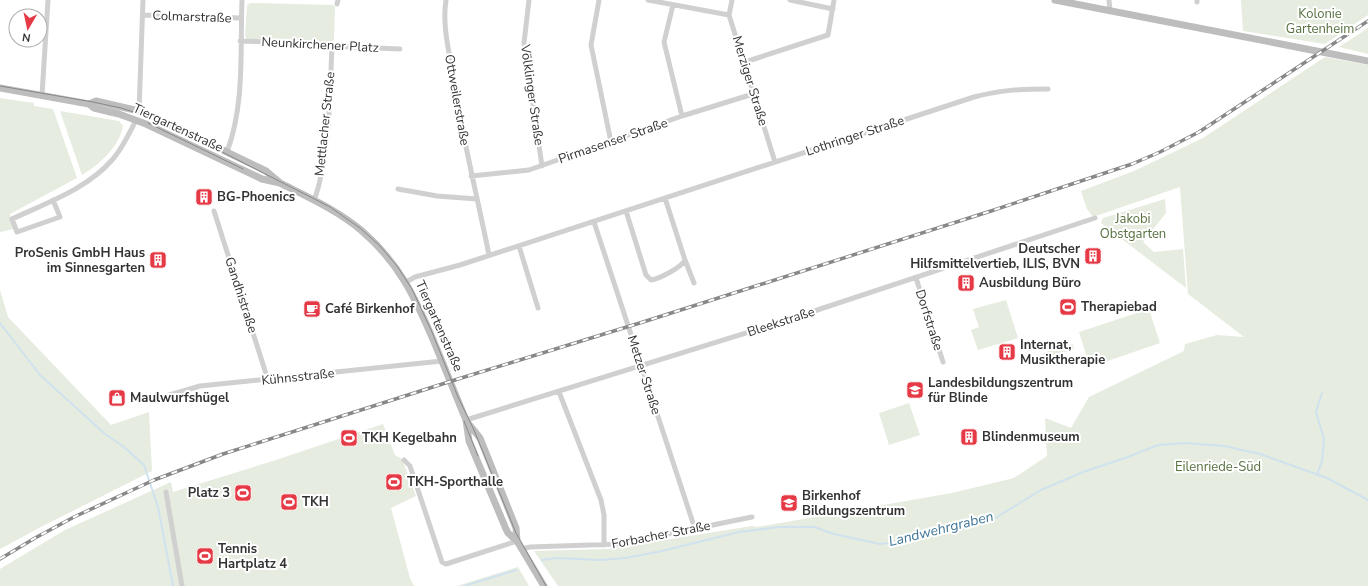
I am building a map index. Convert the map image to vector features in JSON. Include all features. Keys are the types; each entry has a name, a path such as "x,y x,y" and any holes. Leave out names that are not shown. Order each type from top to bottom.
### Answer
{"main road":[{"path":"1055,0 1368,61"},
{"name":"Tiergartenstraße","path":"0,88 90,104 94,108 136,120 262,179 280,183"},
{"name":"Tiergartenstraße","path":"90,104 96,101 139,111 166,122 266,171 280,183 334,211 361,230 387,257 406,282 417,303 466,420 469,441 506,529 517,541"},
{"path":"136,120 139,111"},
{"name":"Tiergartenstraße","path":"466,420 480,438 516,528 517,541"},
{"path":"517,541 544,586"}],"street":[{"path":"42,95 48,0"},
{"path":"139,111 143,0"},
{"path":"227,152 234,131 240,99 242,0"},
{"name":"Ottweilerstraße","path":"446,0 444,20 454,84 471,176 489,255"},
{"name":"Völklinger Straße","path":"529,0 524,44 542,166"},
{"path":"599,0 591,45 610,142"},
{"path":"648,0 729,15"},
{"name":"Merziger Straße","path":"732,0 729,15 775,162"},
{"path":"790,0 833,8"},
{"path":"744,62 828,35 834,0"},
{"path":"1109,0 1110,11"},
{"path":"673,5 664,42 682,116"},
{"name":"Colmarstraße","path":"143,15 241,18"},
{"name":"Neunkirchener Platz","path":"240,41 329,44 332,46 400,49"},
{"name":"Mettlacher Straße","path":"314,200 317,193 325,155 329,113 332,46"},
{"name":"Lothringer Straße","path":"406,282 415,277 460,265 626,212 974,97 994,92 1019,89 1048,89"},
{"name":"Pirmasenser Straße","path":"471,176 529,170 682,116 754,94"},
{"path":"53,200 60,217 17,232 12,219 53,200 99,173 120,150 136,120"},
{"path":"398,189 431,195 477,199"},
{"path":"665,198 694,283"},
{"name":"Gandhistraße","path":"214,211 268,380"},
{"path":"626,212 646,275 651,280 655,280 673,270 684,263 685,260"},
{"name":"Bleekstraße","path":"466,420 559,392 916,278 1095,218"},
{"name":"Metzer Straße","path":"594,222 695,529"},
{"path":"519,246 538,308"},
{"name":"Dorfstraße","path":"916,278 943,362"},
{"name":"Kühnsstraße","path":"156,399 200,386 442,361"},
{"path":"559,392 601,500 604,515 604,545"},
{"path":"404,460 410,466 442,562 446,564 517,541"},
{"path":"166,492 182,586"},
{"name":"Forbacher Straße","path":"521,549 530,547 619,544 752,517"}],"green space":[{"name":"Kolonie Gartenheim","path":"1241,0 1368,0 1368,15 1325,44 1243,31"},
{"path":"250,3 333,5 335,7 334,40 332,42 247,39 245,36 247,5"},
{"path":"1368,28 1368,54 1339,47"},
{"name":"Eilenriede-Süd","path":"1325,57 1368,65 1368,586 558,586 534,551 608,549 752,526 757,527 952,493 1014,478 1047,456 1045,418 1071,428 1089,397 1184,351 1185,344 1217,335 1244,337 1188,294 1180,187 1093,217 1087,209 1081,191 1134,171 1203,138"},
{"path":"0,98 34,103 34,106 53,109 77,178 10,214 13,229 0,232"},
{"path":"60,111 119,121 123,126 121,134 108,154 82,175"},
{"name":"Jakobi Obstgarten","path":"1165,199 1166,213 1143,242 1154,252 1183,249 1186,288 1101,223 1103,218"},
{"path":"0,290 8,317 111,425 149,412 152,471 0,549"},
{"path":"1006,300 1018,338 978,350 971,330 979,327 973,309"},
{"path":"1149,309 1160,343 1090,367 1079,332"},
{"path":"1073,344 1074,349 1046,360 1043,353"},
{"path":"909,403 920,435 889,445 879,413"},
{"name":"TKH","path":"383,424 395,455 402,459 416,496 391,508 410,578 414,586 0,586 0,569 65,530 171,482 173,492 279,459"},
{"path":"518,567 529,586 457,586"}],"water":[{"name":"Therapiebad","path":"1073,300 1076,311 1064,315 1060,304"}],"waterway":[{"path":"0,323 40,375 105,434 124,447 144,465 158,507 173,586"},
{"path":"1317,475 1322,461 1324,439 1316,412 1322,393"},
{"name":"Landwehrgraben","path":"542,560 557,558 600,560 626,558 662,551 739,532 779,527 814,527 834,534 880,544 897,542 992,520 1041,490 1083,472 1158,445 1185,443 1224,446 1260,454 1327,478 1368,500"},
{"name":"Landwehrgraben","path":"464,586 516,570"}],"tram line":[{"path":"0,86 93,102 121,108 150,117 183,132 330,207 360,228 380,246 397,266 412,289 432,332 458,397 474,430 516,533 546,586"},
{"path":"148,123 243,169"},
{"path":"464,421 478,456"}],"railway":[{"path":"0,559 74,517 154,480 223,454 991,211 1132,164 1160,152 1199,132 1368,21"}],"place":[{"name":"BG-Phoenics","path":"204,197"},
{"name":"Deutscher Hilfsmittelvertieb, ILIS, BVN","path":"1093,256"},
{"name":"ProSenis GmbH Haus im Sinnesgarten","path":"158,260"},
{"name":"Ausbildung Büro","path":"966,283"},
{"name":"Therapiebad","path":"1068,307"},
{"name":"Café Birkenhof","path":"312,309"},
{"name":"Internat, Musiktherapie","path":"1007,352"},
{"name":"Landesbildungszentrum für Blinde","path":"915,390"},
{"name":"Maulwurfshügel","path":"117,398"},
{"name":"Blindenmuseum","path":"969,437"},
{"name":"TKH Kegelbahn","path":"349,438"},
{"name":"TKH-Sporthalle","path":"394,482"},
{"name":"Platz 3","path":"243,493"},
{"name":"TKH","path":"289,502"},
{"name":"Birkenhof Bildungszentrum","path":"789,503"},
{"name":"Tennis Hartplatz 4","path":"205,556"}]}
